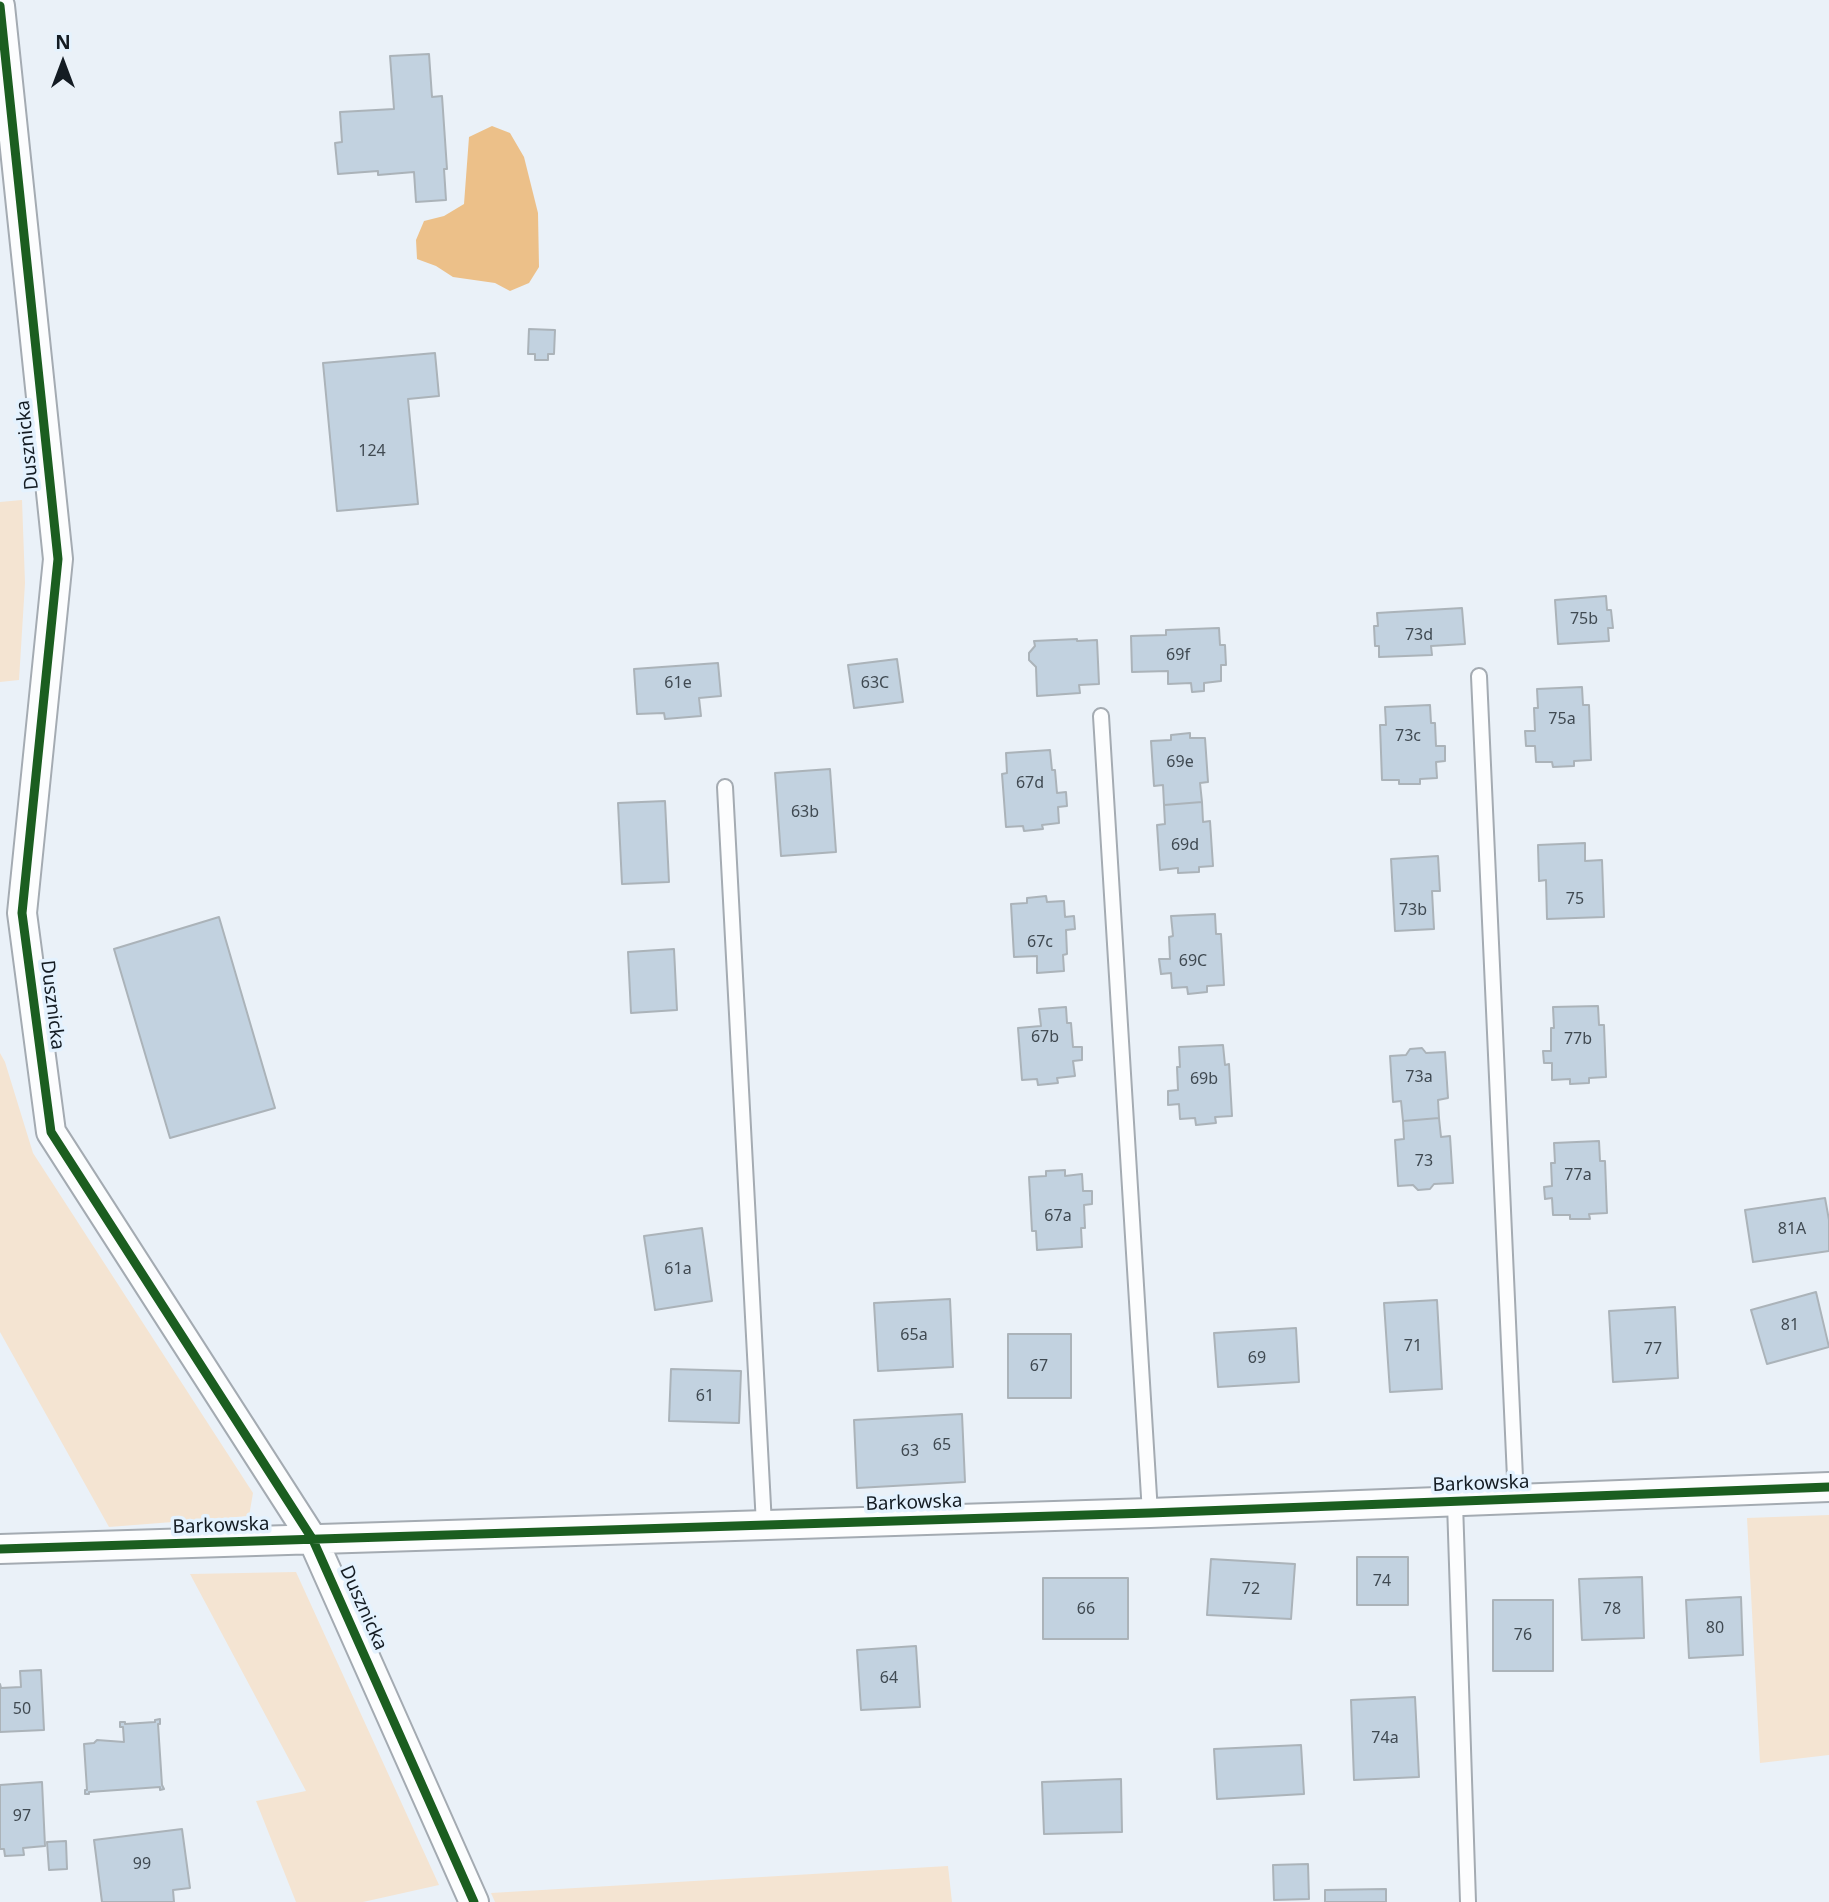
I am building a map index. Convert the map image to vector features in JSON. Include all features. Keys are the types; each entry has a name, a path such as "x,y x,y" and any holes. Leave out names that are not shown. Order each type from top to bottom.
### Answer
{"street":[{"name":"Dusznicka","path":"0,6 58,559 22,913 51,1132 313,1540 474,1902"},
{"name":"Barkowska","path":"0,1549 1455,1503 1829,1487"}],"lane":[{"path":"1479,676 1516,1500"},
{"path":"1101,716 1150,1513"},
{"path":"725,788 764,1525"},
{"path":"1455,1503 1468,1902"}],"shaded area":[{"path":"492,126 510,133 524,157 538,213 539,267 529,283 510,291 495,283 453,277 436,266 417,259 416,240 424,221 444,216 464,204 469,137"},
{"path":"22,500 25,583 19,680 0,682 0,502"},
{"path":"0,1053 33,1153 253,1493 249,1516 109,1527 0,1332"},
{"path":"1829,1515 1829,1755 1760,1763 1747,1518"},
{"path":"296,1572 439,1885 363,1902 296,1902 256,1801 306,1791 190,1574"},
{"path":"948,1866 952,1902 495,1902 491,1893"}],"building":[{"path":"429,54 432,97 442,96 447,169 444,169 446,200 416,202 414,172 338,174 335,143 342,142 340,112 394,109 390,56"},
{"path":"529,329 555,330 554,354 548,354 548,360 535,360 535,354 528,354"},
{"path":"435,353 439,396 408,399 418,504 337,511 323,363"},
{"path":"1606,596 1613,628 1608,628 1609,641 1558,644 1555,600"},
{"path":"1462,608 1465,644 1431,646 1432,655 1379,657 1379,646 1375,646 1374,626 1378,626 1377,613"},
{"path":"1219,628 1220,645 1225,645 1226,665 1221,665 1221,681 1204,683 1204,691 1192,692 1191,683 1168,684 1168,671 1132,672 1131,636 1166,635 1166,630"},
{"path":"1097,640 1099,684 1079,685 1080,693 1037,696 1036,667 1029,660 1029,653 1035,646 1034,641"},
{"path":"897,659 903,702 854,708 848,665"},
{"path":"718,663 721,696 699,698 701,716 665,719 664,713 637,714 634,669"},
{"path":"1582,687 1583,705 1589,705 1591,760 1574,761 1574,766 1553,767 1552,762 1536,762 1535,746 1526,746 1525,731 1535,731 1537,689"},
{"path":"1430,705 1431,723 1435,723 1436,746 1445,746 1445,761 1436,762 1437,778 1420,779 1420,784 1399,784 1399,780 1382,780 1380,725 1386,725 1385,707"},
{"path":"1190,733 1190,738 1205,738 1208,782 1200,783 1202,802 1164,805 1163,785 1154,786 1151,741 1171,740 1171,735"},
{"path":"1050,750 1057,793 1066,792 1067,806 1058,807 1059,823 1042,825 1043,829 1024,831 1023,826 1006,827 1002,774 1007,773 1006,753"},
{"path":"830,769 836,852 781,856 775,773"},
{"path":"665,801 669,882 622,884 618,803"},
{"path":"1202,802 1203,822 1210,821 1213,866 1199,867 1199,872 1178,873 1178,868 1160,870 1157,825 1165,824 1164,805"},
{"path":"1585,843 1585,861 1602,860 1604,917 1547,919 1546,880 1539,881 1538,845"},
{"path":"1438,856 1440,891 1432,891 1434,929 1395,931 1391,859"},
{"path":"1046,896 1047,902 1064,901 1065,917 1074,916 1075,929 1066,930 1067,954 1063,955 1064,971 1037,973 1037,956 1014,957 1011,904 1027,903 1027,898"},
{"path":"1215,914 1216,934 1221,934 1224,985 1207,986 1207,992 1188,994 1187,987 1172,988 1171,973 1161,974 1159,959 1170,959 1169,937 1173,936 1171,916"},
{"path":"219,917 275,1108 170,1138 114,949"},
{"path":"674,949 677,1010 631,1013 628,952"},
{"path":"1598,1006 1599,1025 1604,1025 1606,1077 1589,1078 1589,1083 1570,1084 1570,1079 1552,1080 1552,1063 1544,1063 1543,1051 1551,1051 1553,1007"},
{"path":"1066,1007 1067,1023 1071,1023 1073,1047 1082,1047 1082,1060 1073,1061 1075,1076 1057,1078 1058,1083 1038,1085 1037,1079 1022,1080 1018,1028 1041,1026 1039,1009"},
{"path":"1223,1045 1225,1065 1229,1064 1232,1116 1215,1117 1216,1123 1196,1125 1195,1118 1180,1119 1179,1104 1168,1105 1168,1091 1178,1090 1179,1047"},
{"path":"1422,1048 1426,1053 1445,1052 1448,1098 1438,1100 1439,1118 1403,1121 1401,1101 1393,1102 1390,1056 1406,1055 1410,1049"},
{"path":"1439,1118 1441,1137 1450,1136 1453,1183 1434,1184 1430,1189 1418,1190 1413,1185 1398,1186 1395,1140 1404,1139 1403,1121"},
{"path":"1599,1141 1600,1161 1605,1161 1607,1213 1589,1214 1590,1219 1570,1219 1570,1215 1553,1215 1552,1198 1545,1199 1544,1187 1552,1186 1554,1143"},
{"path":"1065,1170 1065,1176 1082,1174 1083,1191 1092,1191 1092,1204 1084,1205 1082,1247 1037,1250 1036,1231 1032,1231 1029,1177 1046,1176 1046,1171"},
{"path":"1825,1198 1829,1220 1829,1251 1753,1262 1745,1210"},
{"path":"702,1228 712,1301 655,1310 644,1236"},
{"path":"1816,1292 1829,1347 1767,1364 1751,1310"},
{"path":"950,1299 953,1367 878,1371 874,1303"},
{"path":"1437,1300 1442,1389 1390,1392 1384,1303"},
{"path":"1675,1307 1678,1378 1613,1382 1609,1311"},
{"path":"1296,1328 1299,1382 1218,1387 1214,1333"},
{"path":"1008,1334 1071,1334 1071,1398 1008,1398"},
{"path":"671,1369 741,1371 739,1423 669,1421"},
{"path":"962,1414 965,1482 857,1488 854,1420"},
{"path":"1357,1557 1408,1557 1408,1605 1357,1605"},
{"path":"1211,1559 1295,1564 1291,1619 1207,1615"},
{"path":"1642,1577 1644,1638 1582,1640 1579,1579"},
{"path":"1043,1578 1128,1578 1128,1639 1043,1639"},
{"path":"1741,1597 1743,1655 1689,1658 1686,1600"},
{"path":"1493,1600 1553,1600 1553,1671 1493,1671"},
{"path":"916,1646 920,1707 861,1710 857,1650"},
{"path":"41,1670 44,1730 0,1732 0,1684 1,1688 21,1687 20,1671"},
{"path":"1415,1697 1419,1777 1354,1780 1351,1700"},
{"path":"160,1719 158,1724 164,1789 160,1790 160,1787 85,1794 84,1744 97,1740 124,1742 120,1722 155,1722"},
{"path":"1301,1745 1304,1794 1217,1799 1214,1749"},
{"path":"1121,1779 1122,1832 1044,1834 1042,1782"},
{"path":"42,1782 45,1846 23,1848 24,1855 5,1856 4,1849 0,1849 0,1785"},
{"path":"182,1829 190,1888 173,1890 174,1902 102,1902 94,1840"},
{"path":"66,1841 67,1869 49,1870 47,1842"},
{"path":"1308,1864 1309,1899 1274,1900 1273,1865"},
{"path":"1386,1889 1386,1902 1325,1902 1325,1890"}],"cycle path":[{"path":"0,6 58,559 22,913 51,1132 313,1540 474,1902"},
{"path":"0,1549 1150,1513 1829,1487"}]}
